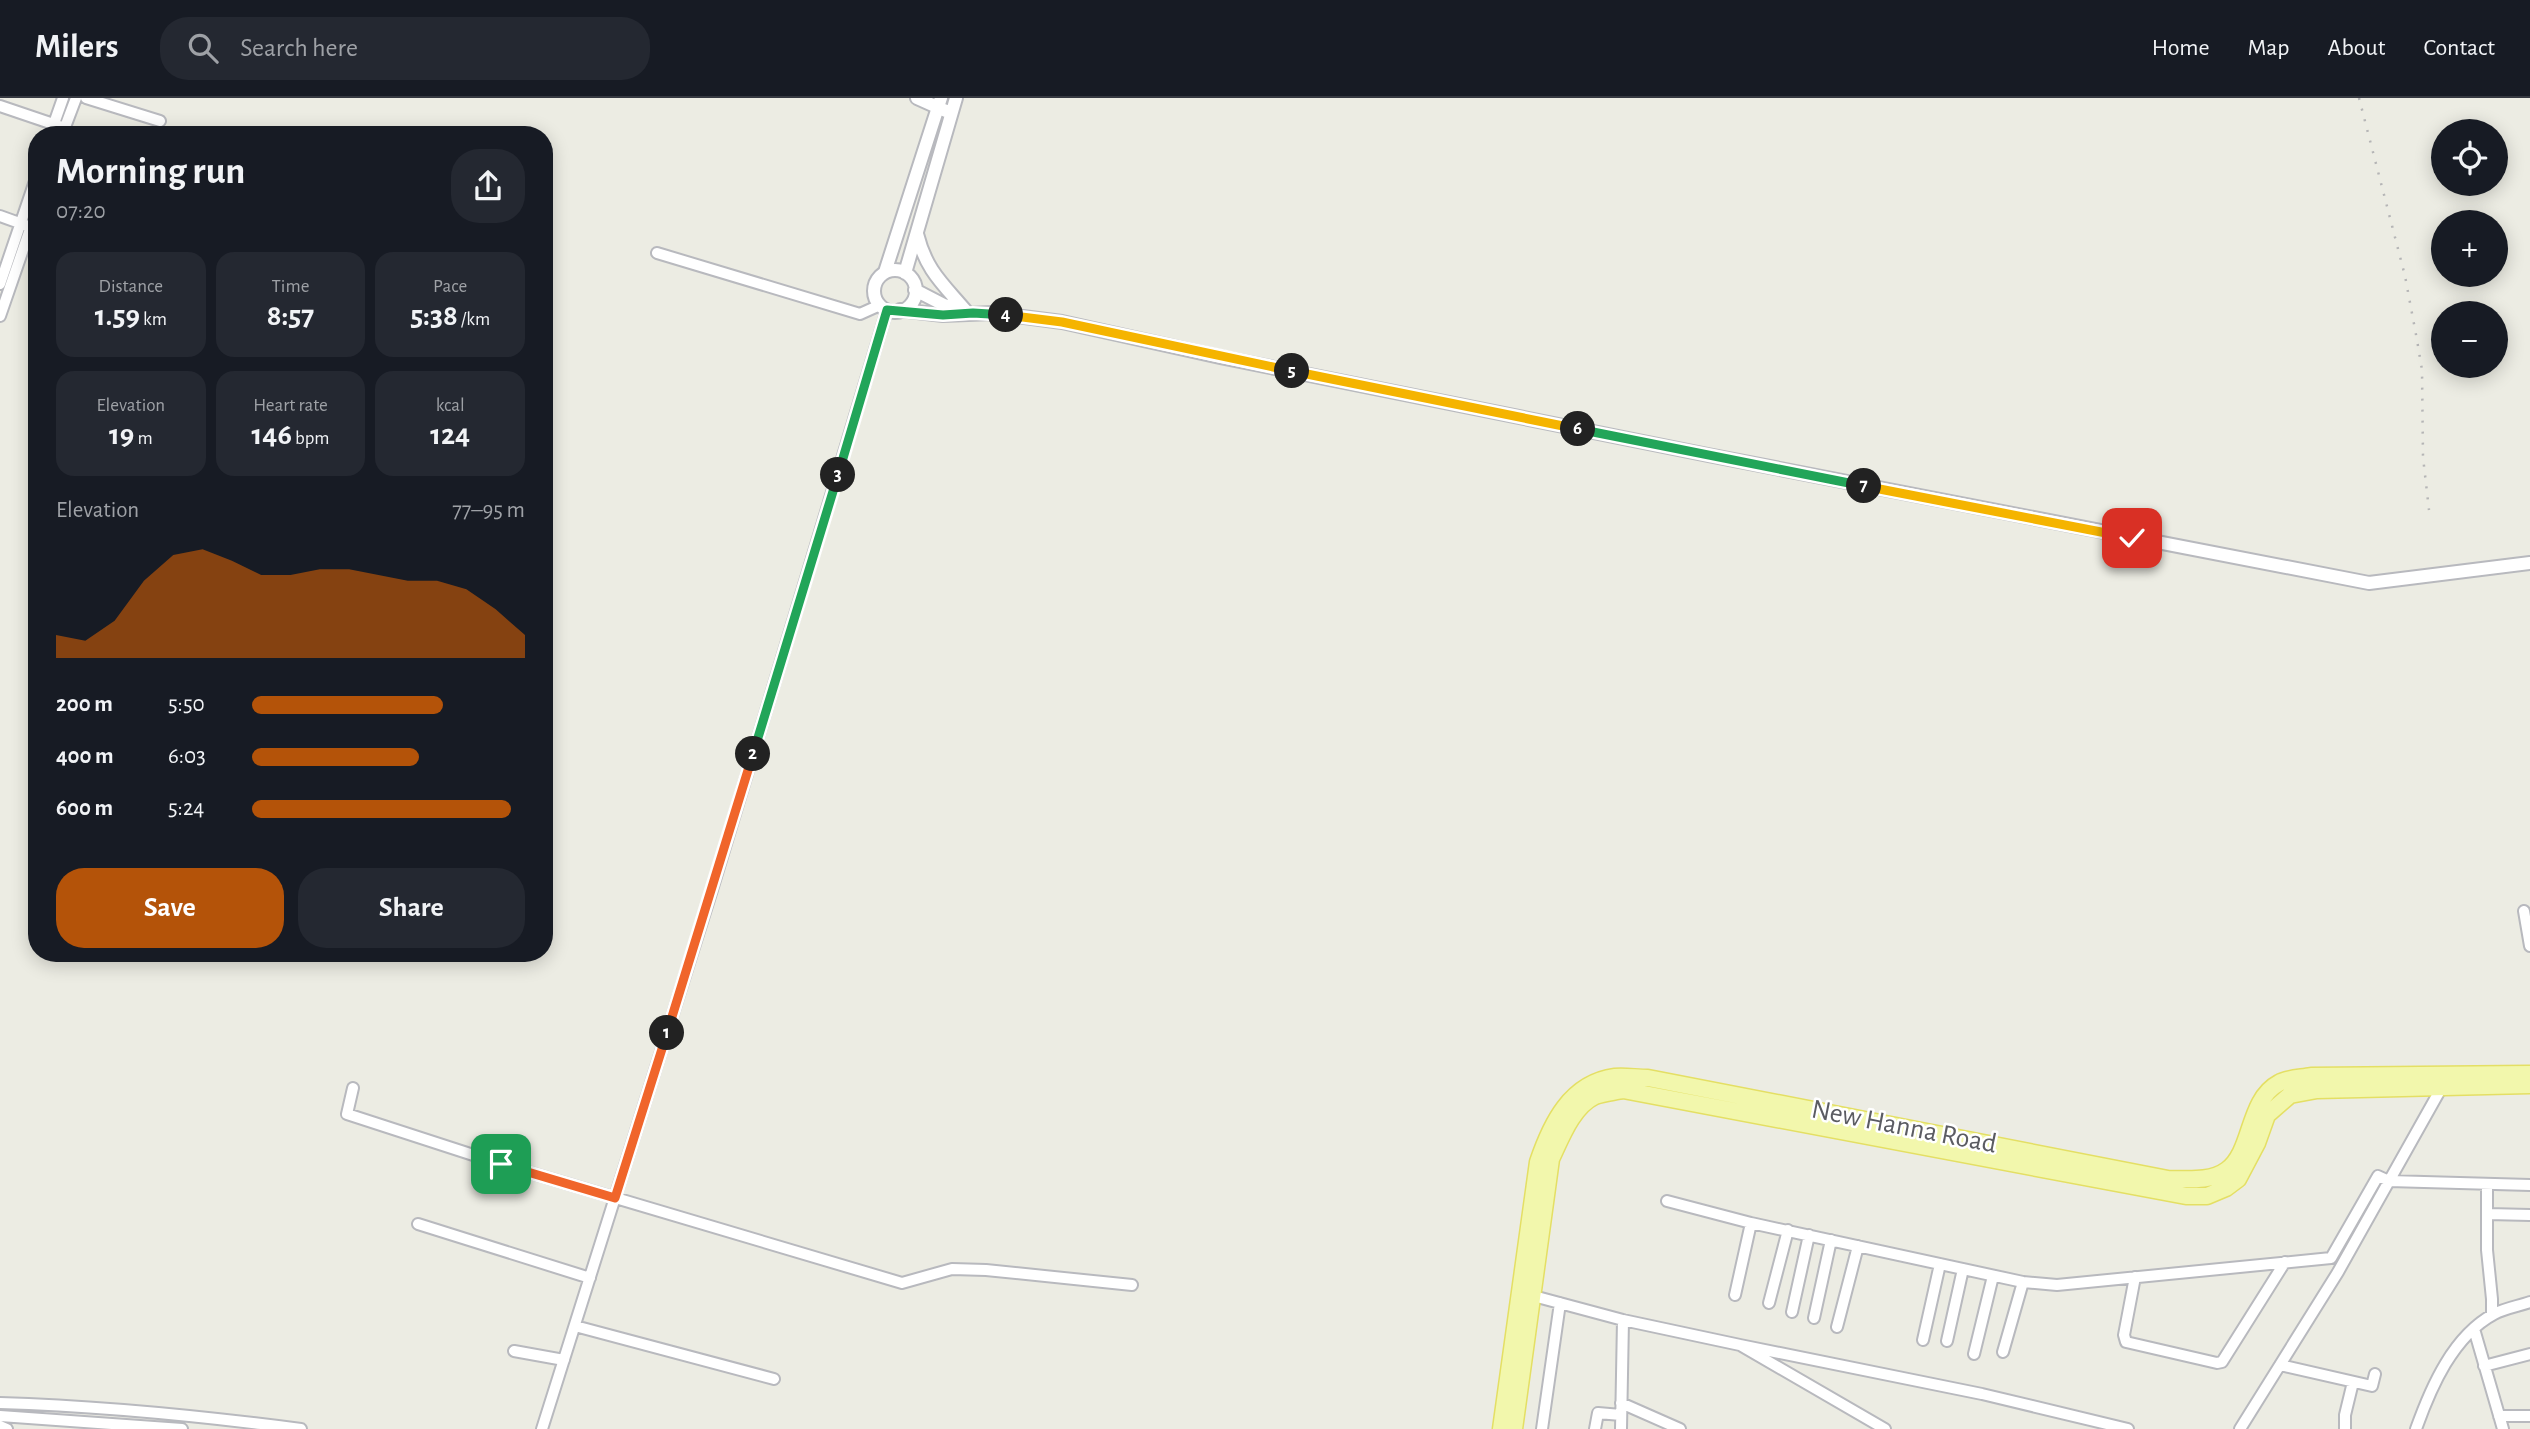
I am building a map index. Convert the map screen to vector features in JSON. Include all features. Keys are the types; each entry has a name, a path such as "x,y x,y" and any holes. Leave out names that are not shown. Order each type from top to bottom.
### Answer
{"main road":[{"name":"New Hanna Road","path":"1501,1429 1551,1159 1564,1130 1578,1111 1594,1097 1623,1090 2186,1196 2207,1196 2227,1188 2238,1179 2258,1143 2267,1115 2290,1095 2317,1090 2530,1074"},
{"name":"New Hanna Road","path":"2445,1081 2530,1085"},
{"name":"New Hanna Road","path":"1514,1429 1526,1294"}],"street":[{"path":"59,126 63,98"},
{"path":"61,126 76,98"},
{"path":"86,98 160,121"},
{"path":"917,98 939,103 951,112"},
{"path":"905,273 956,98"},
{"path":"885,272 939,103"},
{"path":"0,106 46,126"},
{"path":"0,316 28,213"},
{"path":"0,216 25,226"},
{"path":"0,284 28,222"},
{"path":"917,234 926,264 969,311"},
{"path":"657,253 860,314 889,309 911,303 914,283 899,270 885,272 874,288 876,300 889,309 943,315 969,311"},
{"path":"915,290 944,305 969,311 1062,322 1234,360 1708,455 2369,583 2530,562"},
{"path":"542,1429 711,896 889,309"},
{"path":"2524,911 2530,946"},
{"path":"2240,1429 2338,1272 2445,1081"},
{"path":"353,1088 346,1114 811,1258 902,1283 952,1269 1132,1285"},
{"path":"1667,1201 1751,1223 1993,1276 2057,1285 2331,1258 2378,1176 2389,1181 2530,1185"},
{"path":"2487,1184 2491,1315"},
{"path":"2488,1214 2530,1215"},
{"path":"1735,1295 1751,1223"},
{"path":"418,1224 590,1278"},
{"path":"1769,1303 1788,1230"},
{"path":"1791,1312 1808,1235"},
{"path":"1814,1318 1831,1240"},
{"path":"1837,1327 1858,1246"},
{"path":"2135,1277 2124,1335 2126,1342 2217,1363 2222,1362 2285,1262"},
{"path":"1923,1340 1940,1264"},
{"path":"1947,1341 1963,1269"},
{"path":"1974,1354 1993,1276"},
{"path":"2003,1352 2024,1282"},
{"path":"1526,1294 1623,1320 1982,1394 2128,1429"},
{"path":"2416,1429 2428,1395 2459,1343 2491,1315 2530,1302"},
{"path":"1542,1429 1560,1303"},
{"path":"1621,1429 1623,1320"},
{"path":"575,1326 774,1379"},
{"path":"2474,1329 2503,1429"},
{"path":"1740,1345 1885,1429"},
{"path":"514,1351 564,1360"},
{"path":"2484,1366 2530,1354"},
{"path":"2280,1365 2372,1386 2375,1374"},
{"path":"2345,1429 2345,1415 2353,1382"},
{"path":"0,1403 140,1410 301,1429"},
{"path":"1621,1403 1680,1429"},
{"path":"1595,1429 1598,1413 1621,1415"},
{"path":"0,1416 182,1429"},
{"path":"2499,1416 2530,1416"},
{"path":"0,1426 7,1429"}],"railway":[{"path":"2359,98 2405,276 2417,340 2422,370 2423,457 2429,510"}],"route":[{"path":"501,1164 615,1198 711,896 887,310 943,315 993,313 1062,322 1220,357 2132,538"}]}
